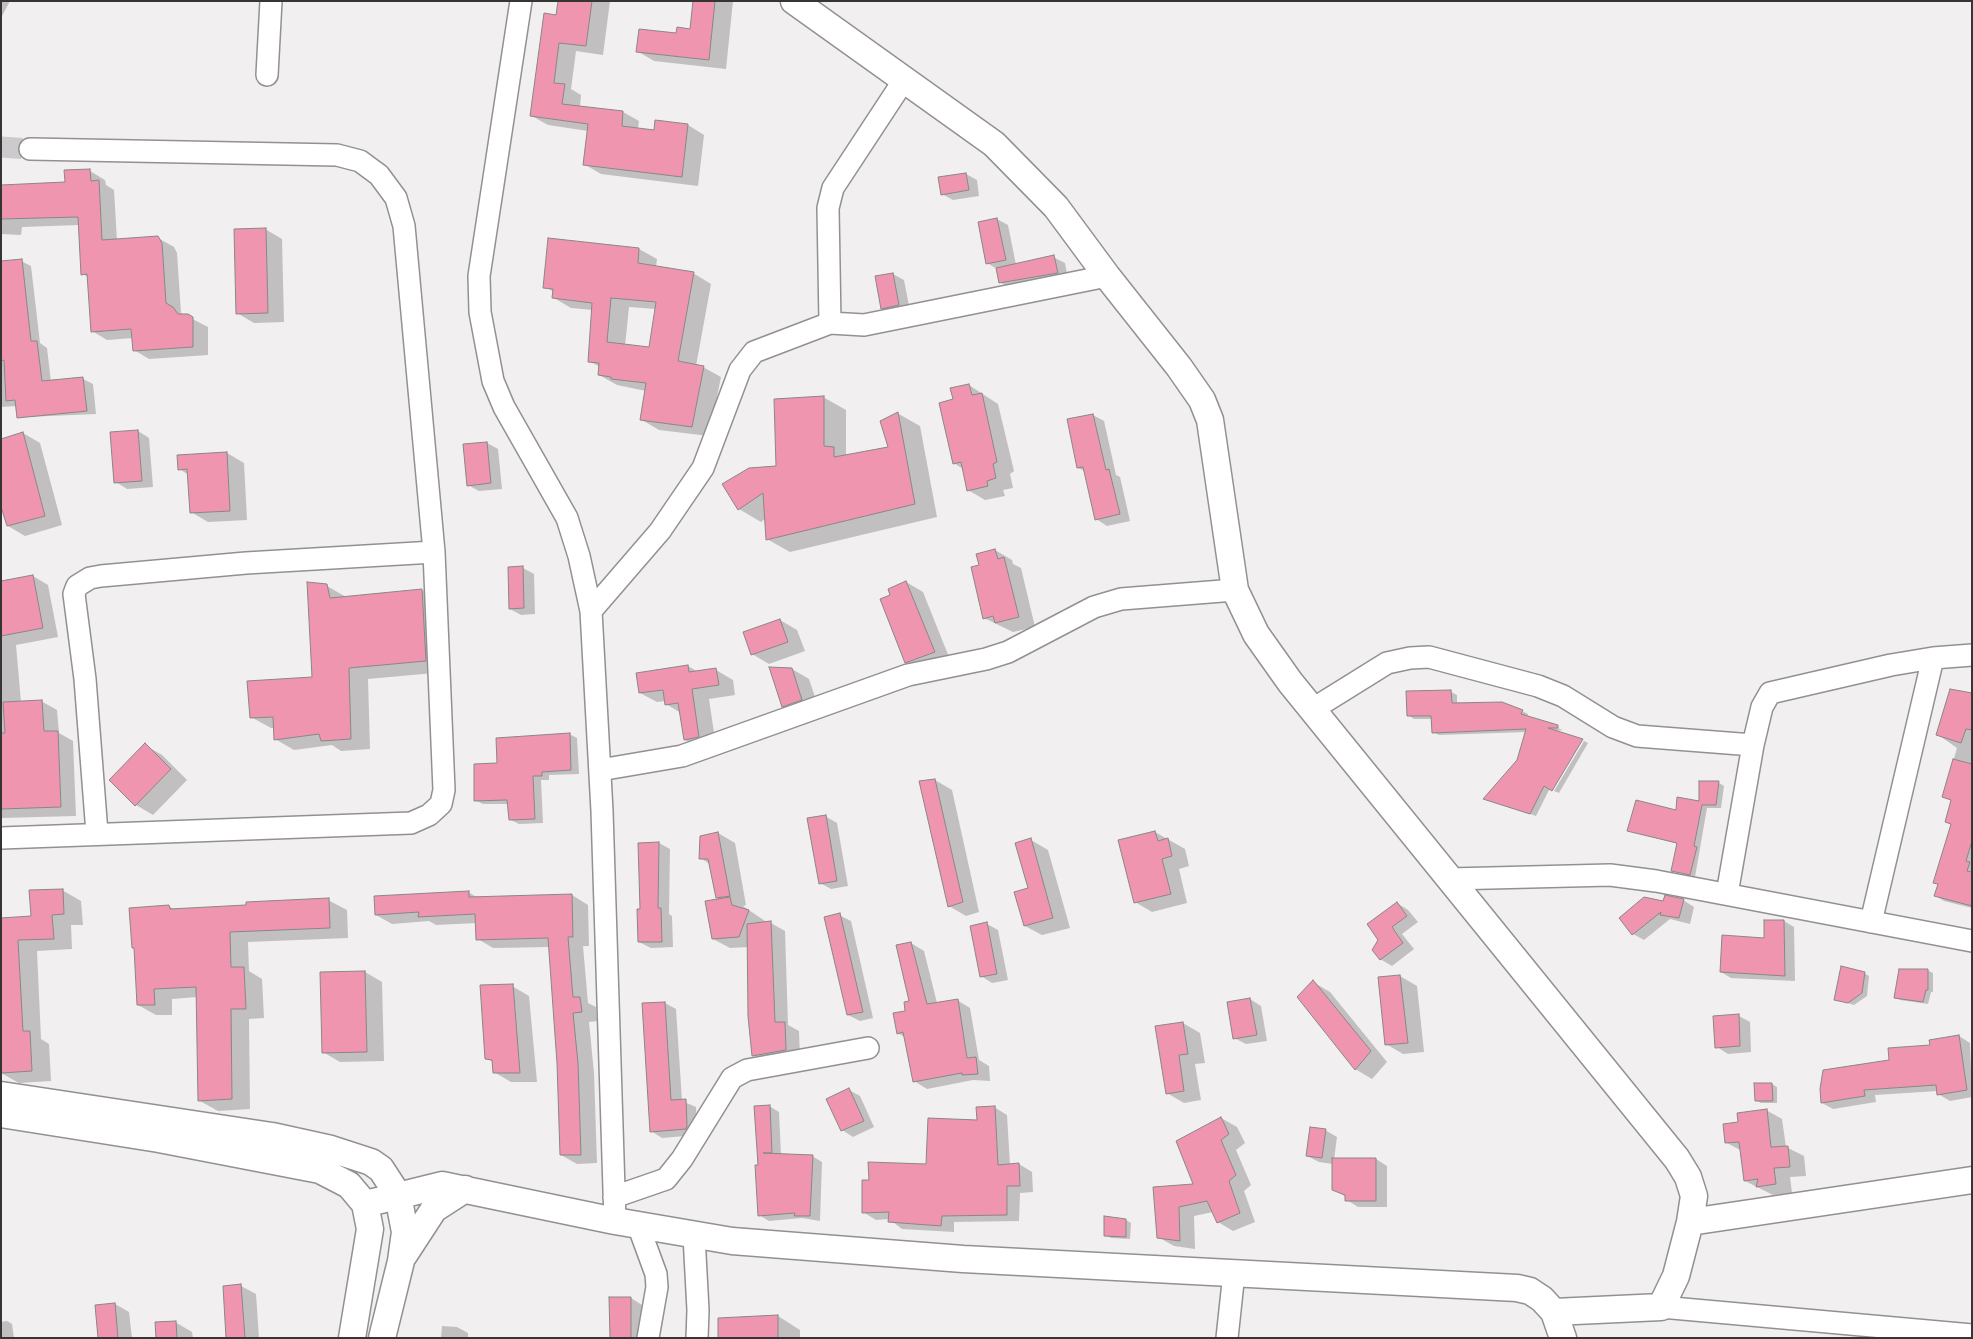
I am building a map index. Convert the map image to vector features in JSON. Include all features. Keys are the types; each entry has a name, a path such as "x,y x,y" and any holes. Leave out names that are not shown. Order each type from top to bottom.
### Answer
{"street":[{"path":"266,75 271,1"},
{"path":"521,1 479,276 480,312 493,381 504,407 567,518 579,556 591,611 622,1214 656,1274 657,1287 648,1338"},
{"path":"794,1 994,144 1056,207 1107,276 1179,367 1205,407 1210,420 1235,590 1256,634 1313,710 1677,1159 1688,1177 1694,1196 1690,1222 1676,1276 1661,1307"},
{"path":"830,323 828,208 833,188 904,80"},
{"path":"1,838 410,823 429,815 441,804 444,790 434,552 404,226 396,198 379,175 360,161 337,155 30,149"},
{"path":"591,611 660,531 703,468 740,370 754,352 830,323 864,325 1107,276"},
{"path":"97,833 85,679 74,594 77,586 90,578 101,576 246,563 434,552"},
{"path":"600,770 682,756 908,675 1001,654 1094,607 1121,598 1235,590"},
{"path":"1728,894 1753,745 1762,707 1770,693 1855,672 1934,658 1972,655"},
{"path":"1313,710 1387,663 1410,658 1429,658 1538,686 1563,696 1613,728 1637,736 1753,745"},
{"path":"1871,922 1934,658"},
{"path":"1450,879 1610,875 1728,894 1972,941"},
{"path":"622,1214 666,1179 682,1160 732,1078 747,1070 868,1048"},
{"path":"1,1096 36,1110 159,1139 320,1170 350,1185 365,1204 370,1229 370,1242 352,1338"},
{"path":"1,1114 36,1110 272,1136 331,1149 371,1162 381,1169 398,1195 405,1232 401,1261 382,1338"},
{"path":"1690,1222 1972,1180"},
{"path":"365,1204 442,1185 622,1214 694,1236 732,1241 963,1259 1517,1288 1530,1291 1542,1299 1554,1312 1563,1338"},
{"path":"401,1261 434,1209 465,1189"},
{"path":"694,1236 698,1310 697,1338"},
{"path":"1227,1338 1234,1273"},
{"path":"1554,1312 1661,1307 1972,1335"}],"building":[{"path":"558,1 592,1 586,46 559,43 554,83 565,84 562,104 623,111 622,126 654,130 655,120 688,124 682,177 583,165 588,124 530,116 544,13 556,15"},
{"path":"693,1 715,1 709,60 636,52 639,29 676,33 677,27 690,29"},
{"path":"90,169 91,181 99,180 102,240 158,236 162,243 166,303 173,307 178,314 188,314 193,317 193,347 133,351 131,329 91,332 87,274 81,275 78,217 1,219 1,185 65,182 64,170"},
{"path":"966,173 969,190 941,195 938,177"},
{"path":"997,218 1006,260 986,264 978,222"},
{"path":"266,228 268,313 236,314 234,229"},
{"path":"548,238 639,248 638,263 694,272 678,361 704,366 692,427 640,420 646,383 611,379 611,377 598,375 599,363 588,362 592,303 552,298 553,289 543,288","holes":["611,298 656,302 649,347 607,342"]},
{"path":"1054,255 1058,273 999,283 996,268"},
{"path":"22,259 31,341 37,341 42,381 83,377 87,411 17,418 15,400 6,401 4,360 1,361 1,261"},
{"path":"893,273 899,305 881,309 875,276"},
{"path":"969,384 972,395 982,393 997,462 993,464 996,478 987,481 988,486 967,491 961,462 953,464 939,403 953,399 950,388"},
{"path":"824,396 824,446 834,447 834,457 888,447 880,421 898,412 915,504 766,540 763,493 738,510 722,484 749,468 776,466 774,399"},
{"path":"1093,414 1106,470 1109,469 1120,514 1095,520 1083,467 1077,468 1067,419"},
{"path":"138,430 142,481 114,483 110,432"},
{"path":"23,432 45,516 7,526 1,507 1,439"},
{"path":"487,442 491,483 467,486 463,444"},
{"path":"227,452 230,511 190,513 187,469 178,470 177,455"},
{"path":"995,549 998,559 1004,557 1019,617 995,623 993,616 983,619 971,567 979,565 976,554"},
{"path":"523,566 524,608 509,609 508,567"},
{"path":"33,575 43,628 1,636 1,581"},
{"path":"906,581 935,652 905,663 880,599 890,595 888,589"},
{"path":"307,582 327,584 330,598 422,589 426,661 349,668 351,739 321,741 319,734 274,740 273,717 250,718 247,681 312,677"},
{"path":"780,619 788,642 751,655 743,632"},
{"path":"688,665 689,672 716,668 719,685 692,689 699,737 684,740 678,703 665,705 663,690 639,693 636,673"},
{"path":"769,667 792,668 802,700 782,707"},
{"path":"1950,689 1972,693 1972,730 1966,729 1961,743 1936,735"},
{"path":"1451,690 1452,703 1502,702 1523,710 1521,714 1558,725 1558,728 1548,728 1583,739 1552,791 1544,786 1530,814 1483,799 1517,760 1526,729 1432,733 1431,716 1407,716 1406,691"},
{"path":"42,700 44,731 58,731 61,807 1,809 1,733 5,733 3,702"},
{"path":"570,733 571,770 542,772 542,776 533,776 535,819 509,820 507,800 474,801 474,764 497,763 496,738"},
{"path":"145,743 171,769 135,806 109,780"},
{"path":"1953,759 1972,764 1972,841 1966,861 1970,862 1967,871 1972,872 1972,906 1934,896 1938,884 1933,883 1951,824 1945,822 1951,800 1942,797"},
{"path":"935,779 963,902 948,907 919,781"},
{"path":"1699,781 1719,781 1716,805 1702,805 1694,846 1697,847 1690,875 1671,871 1677,843 1627,831 1636,800 1676,810 1677,797 1699,801"},
{"path":"826,815 837,881 819,884 807,818"},
{"path":"1155,831 1158,841 1168,838 1172,856 1162,859 1171,894 1134,903 1118,840"},
{"path":"718,832 730,896 716,898 708,859 699,859 700,836"},
{"path":"1031,838 1053,918 1024,926 1014,892 1028,888 1015,843"},
{"path":"659,842 658,908 661,908 662,942 638,942 637,909 640,909 638,843"},
{"path":"63,889 64,914 52,915 54,939 18,940 23,1031 30,1031 32,1071 1,1073 1,918 31,916 29,890"},
{"path":"469,891 469,897 572,894 573,937 568,937 573,997 580,997 582,1012 573,1013 578,1063 581,1155 560,1155 557,1063 548,938 476,940 475,914 418,917 419,912 375,915 374,896"},
{"path":"1665,895 1684,899 1679,918 1660,915 1661,912 1632,935 1619,918 1644,897 1663,901"},
{"path":"730,897 732,905 749,910 739,937 712,939 705,901"},
{"path":"329,898 330,928 230,932 231,967 244,967 246,1009 231,1009 232,1099 198,1101 196,987 154,989 155,1005 137,1005 134,948 132,948 129,908 169,905 170,909 246,905 246,902"},
{"path":"1397,902 1407,916 1392,927 1403,943 1380,960 1372,950 1378,940 1367,924"},
{"path":"840,913 863,1012 847,1015 824,917"},
{"path":"1764,920 1784,920 1785,976 1720,972 1722,935 1764,938"},
{"path":"771,921 775,1022 785,1022 786,1050 752,1056 748,1016 747,924"},
{"path":"987,922 997,974 980,977 970,926"},
{"path":"911,942 927,1004 958,999 967,1058 976,1057 978,1074 962,1075 962,1073 913,1082 903,1032 897,1034 893,1013 905,1011 904,1002 909,1001 896,945"},
{"path":"1841,966 1865,972 1862,993 1848,1003 1834,1000"},
{"path":"1899,969 1928,969 1928,990 1926,990 1923,1002 1894,998"},
{"path":"365,971 367,1052 322,1053 320,972"},
{"path":"1400,975 1408,1043 1385,1045 1378,977"},
{"path":"1313,980 1371,1051 1355,1070 1297,997"},
{"path":"513,984 520,1073 493,1073 492,1060 485,1059 480,985"},
{"path":"1250,998 1257,1035 1233,1039 1227,1002"},
{"path":"665,1002 671,1100 686,1099 687,1126 686,1129 650,1132 642,1003"},
{"path":"1739,1014 1740,1046 1715,1048 1713,1016"},
{"path":"1183,1022 1188,1054 1179,1055 1184,1091 1166,1094 1155,1026"},
{"path":"1959,1035 1967,1090 1937,1095 1936,1085 1864,1090 1865,1096 1821,1103 1820,1089 1823,1070 1889,1060 1888,1048 1930,1045 1929,1040"},
{"path":"1754,1083 1772,1083 1773,1101 1755,1101"},
{"path":"849,1088 864,1121 841,1131 826,1099"},
{"path":"770,1105 772,1153 763,1153 813,1155 810,1216 794,1216 795,1213 758,1216 755,1165 758,1165 754,1106"},
{"path":"995,1106 998,1165 1019,1163 1020,1186 1007,1186 1007,1215 942,1216 941,1226 888,1222 889,1212 862,1213 862,1180 869,1180 868,1162 926,1164 928,1118 977,1120 976,1107"},
{"path":"1767,1109 1771,1147 1788,1146 1790,1167 1774,1168 1776,1184 1756,1187 1758,1179 1744,1181 1739,1142 1725,1143 1723,1124 1738,1122 1737,1113"},
{"path":"1221,1117 1229,1134 1221,1140 1236,1175 1229,1181 1240,1213 1217,1223 1207,1201 1179,1207 1180,1241 1157,1238 1153,1187 1193,1184 1176,1141"},
{"path":"1310,1127 1326,1129 1322,1158 1306,1156"},
{"path":"1332,1158 1376,1158 1376,1201 1345,1201 1345,1195 1332,1190"},
{"path":"1104,1216 1126,1219 1126,1237 1104,1236"},
{"path":"241,1284 245,1338 226,1338 223,1286"},
{"path":"609,1297 631,1297 631,1338 610,1338"},
{"path":"115,1303 118,1338 98,1338 95,1305"},
{"path":"778,1315 778,1338 718,1338 718,1318"},
{"path":"176,1321 177,1338 156,1338 155,1322"}],"tunnel":[{"path":"1,147 30,149"}]}
